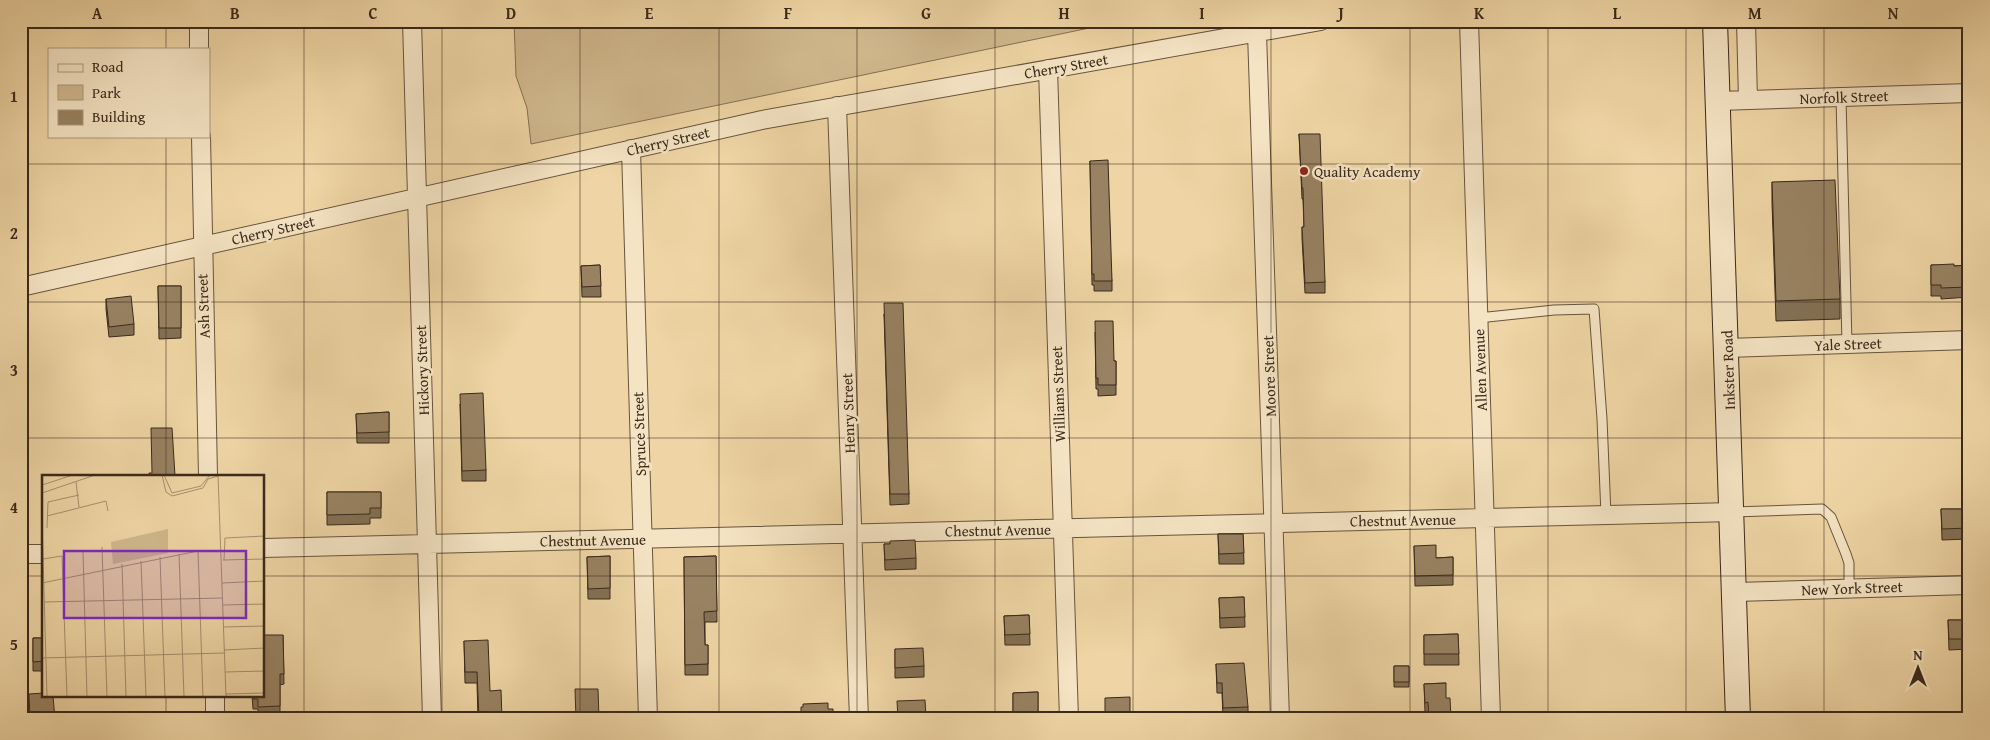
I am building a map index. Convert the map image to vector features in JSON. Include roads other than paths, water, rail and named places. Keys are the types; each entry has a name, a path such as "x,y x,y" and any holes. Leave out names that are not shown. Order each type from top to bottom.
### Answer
{"main road":[{"name":"Inkster Road","path":"1716,21 1733,512 1738,719"}],"street":[{"path":"199,21 200,48"},
{"name":"Hickory Street","path":"412,21 432,719"},
{"name":"Cherry Street","path":"21,288 762,120 1321,21"},
{"name":"Allen Avenue","path":"1469,21 1491,719"},
{"path":"1746,21 1748,100"},
{"name":"Moore Street","path":"1257,33 1280,719"},
{"name":"Williams Street","path":"1048,69 1069,719"},
{"name":"Norfolk Street","path":"1718,101 1969,93"},
{"name":"Henry Street","path":"837,106 858,719"},
{"name":"Ash Street","path":"200,138 208,475"},
{"name":"Spruce Street","path":"631,149 648,719"},
{"name":"Yale Street","path":"1727,348 1969,340"},
{"name":"Chestnut Avenue","path":"265,548 1733,512"},
{"path":"21,554 42,554"},
{"name":"New York Street","path":"1735,592 1969,585"},
{"path":"215,698 216,719"}],"lane":[{"path":"1841,97 1848,344"},
{"path":"1478,318 1554,310 1594,309 1602,419 1606,515"},
{"path":"1733,512 1822,509 1831,517 1846,554 1849,563 1849,588"}],"place":[{"name":"Quality Academy","path":"1304,171"}]}
